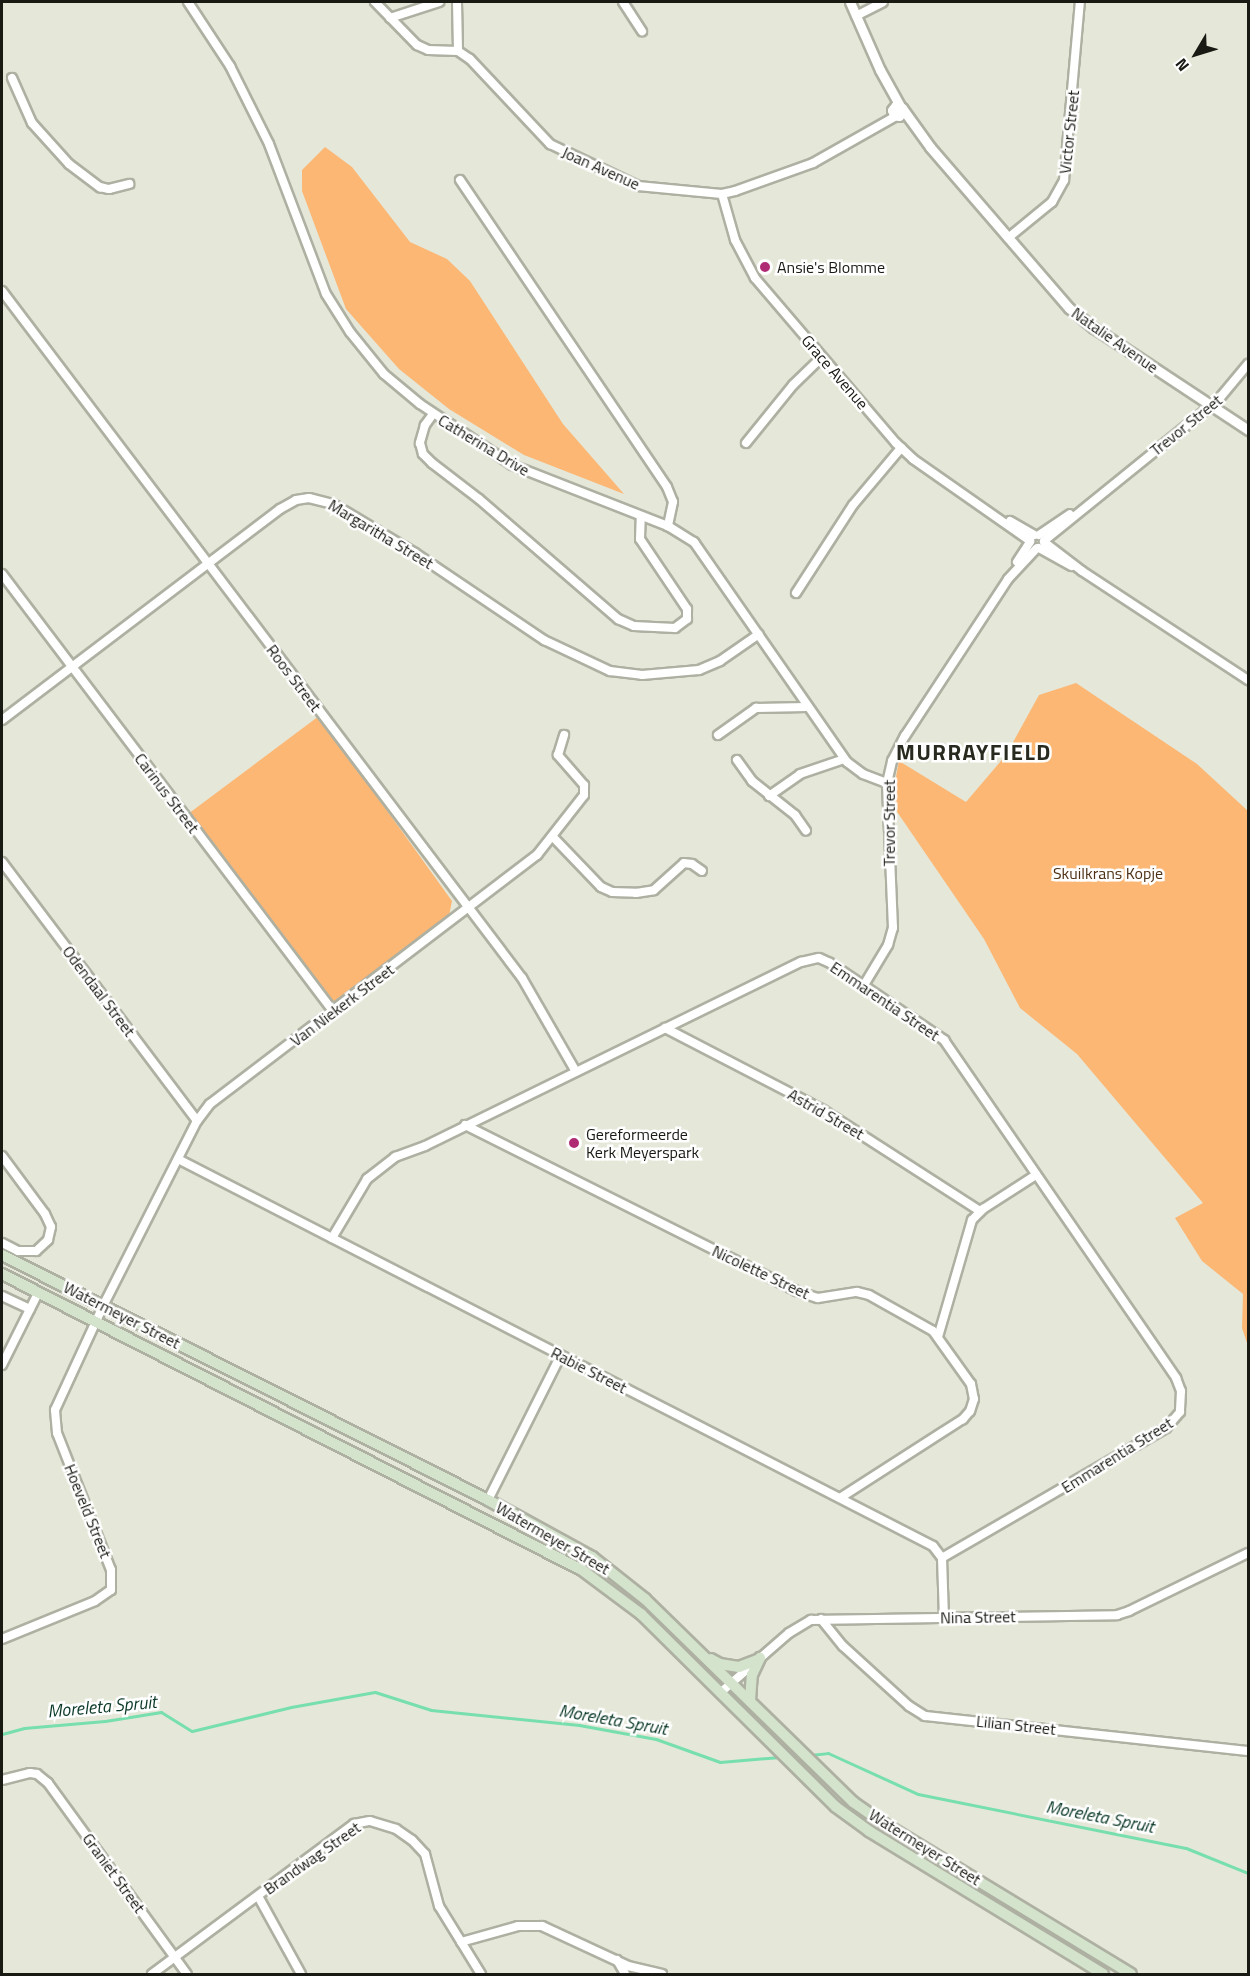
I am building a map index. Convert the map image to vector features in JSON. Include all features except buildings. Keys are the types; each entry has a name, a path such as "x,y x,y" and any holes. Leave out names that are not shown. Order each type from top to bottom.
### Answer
{"main road":[{"name":"Watermeyer Street","path":"2,1255 488,1500 592,1557 645,1599 853,1802 1131,1974"},
{"name":"Watermeyer Street","path":"2,1274 582,1570 641,1614 836,1807 869,1831 1102,1974"},
{"path":"701,1652 729,1666 738,1667 759,1659"},
{"path":"750,1701 752,1675 759,1659"}],"street":[{"name":"Catherina Drive","path":"188,2 230,66 269,144 291,197 321,283 334,308 384,374 433,414 519,469 686,535 699,546 844,759 857,772 887,783"},
{"path":"375,2 423,48 458,51 457,2"},
{"path":"390,18 439,2"},
{"path":"623,2 642,31"},
{"name":"Natalie Avenue","path":"850,2 897,111 1057,296 1094,328 1248,430"},
{"path":"856,15 883,2"},
{"name":"Victor Street","path":"1008,238 1052,202 1064,180 1080,2"},
{"name":"Joan Avenue","path":"458,51 470,59 548,142 576,159 635,186 723,194 808,165 897,111"},
{"path":"12,78 32,123 69,164 100,187 108,189 129,184"},
{"path":"460,180 667,487 673,502 668,526"},
{"name":"Grace Avenue","path":"723,194 744,262 822,357 902,448 919,464 1248,680"},
{"name":"Roos Street","path":"2,291 522,978 576,1072"},
{"path":"746,443 793,385 822,357"},
{"name":"Trevor Street","path":"864,985 888,945 893,928 887,783 892,761 899,745 1008,579 1037,541 1224,395 1248,363"},
{"path":"433,414 425,425 420,443 423,454 432,463 479,499 618,619 634,626 675,628 687,619 687,609 640,539 641,516"},
{"path":"796,593 853,506 902,448"},
{"name":"Margaritha Street","path":"2,720 287,504 299,499 316,498 333,504 415,553 544,639 610,671 642,675 699,670 720,661 759,634"},
{"name":"Carinus Street","path":"2,574 333,1011"},
{"path":"718,735 756,708 807,707"},
{"name":"Van Niekerk Street","path":"96,1322 197,1121 210,1104 526,865 553,837 585,791 584,785 558,755 564,735"},
{"path":"769,796 800,774 844,759"},
{"path":"737,760 752,781 795,815 806,831"},
{"path":"553,837 601,887 612,892 647,892 659,887 687,862 702,871"},
{"name":"Odendaal Street","path":"2,862 197,1121"},
{"name":"Emmarentia Street","path":"332,1238 358,1190 376,1170 395,1157 424,1146 809,960 819,958 830,963 944,1040 1176,1378 1182,1391 1182,1406 1177,1419 1166,1428 942,1558"},
{"name":"Astrid Street","path":"665,1028 823,1110 980,1211"},
{"name":"Nicolette Street","path":"465,1125 796,1291 818,1298 853,1293 869,1295 924,1326 938,1337 971,1384 974,1399 970,1411 955,1424 840,1498"},
{"path":"2,1156 45,1214 51,1227 45,1245 32,1252 22,1252 2,1243"},
{"name":"Rabie Street","path":"178,1159 933,1546 942,1558"},
{"path":"938,1337 966,1232 980,1211 1036,1175"},
{"path":"2,1365 38,1293"},
{"path":"2,1296 30,1309"},
{"name":"Hoeveld Street","path":"2,1639 100,1599 110,1593 113,1587 111,1570 57,1433 54,1418 58,1400 96,1322"},
{"path":"488,1500 561,1355"},
{"name":"Nina Street","path":"720,1693 799,1625 821,1619 1120,1614 1248,1553"},
{"path":"942,1558 944,1617"},
{"name":"Lilian Street","path":"821,1619 843,1646 916,1712 925,1716 1248,1751"},
{"name":"Graniet Street","path":"2,1780 24,1773 37,1774 48,1783 187,1974"},
{"name":"Brandwag Street","path":"152,1974 360,1821 375,1821 396,1829 412,1840 425,1854 439,1906 481,1974"},
{"path":"258,1896 301,1974"},
{"path":"461,1942 518,1926 536,1925 552,1929 617,1960 662,1974"},
{"path":"617,1960 625,1974"}],"green space":[{"path":"325,147 352,167 410,242 447,259 470,281 563,424 624,494 524,455 449,409 399,369 346,309 302,191 302,170"},
{"name":"Skuilkrans Kopje","path":"1076,683 1197,764 1248,811 1248,1346 1242,1328 1243,1294 1202,1261 1175,1218 1203,1203 1077,1054 1020,1008 984,939 891,803 899,761 966,802 1006,755 1039,695"},
{"path":"319,716 452,901 449,916 332,1006 188,814"}],"waterway":[{"name":"Moreleta Spruit","path":"2,1734 24,1728 105,1721 161,1712 192,1731 291,1707 375,1692 431,1710 579,1725 656,1739 720,1762 780,1757"},
{"name":"Moreleta Spruit","path":"810,1755 828,1753 918,1794 1186,1848 1248,1873"}],"place":[{"name":"Ansie's Blomme","path":"765,267"},
{"name":"Gereformeerde Kerk Meyerspark","path":"574,1143"}],"district":[{"name":"MURRAYFIELD","path":"974,753"}]}
